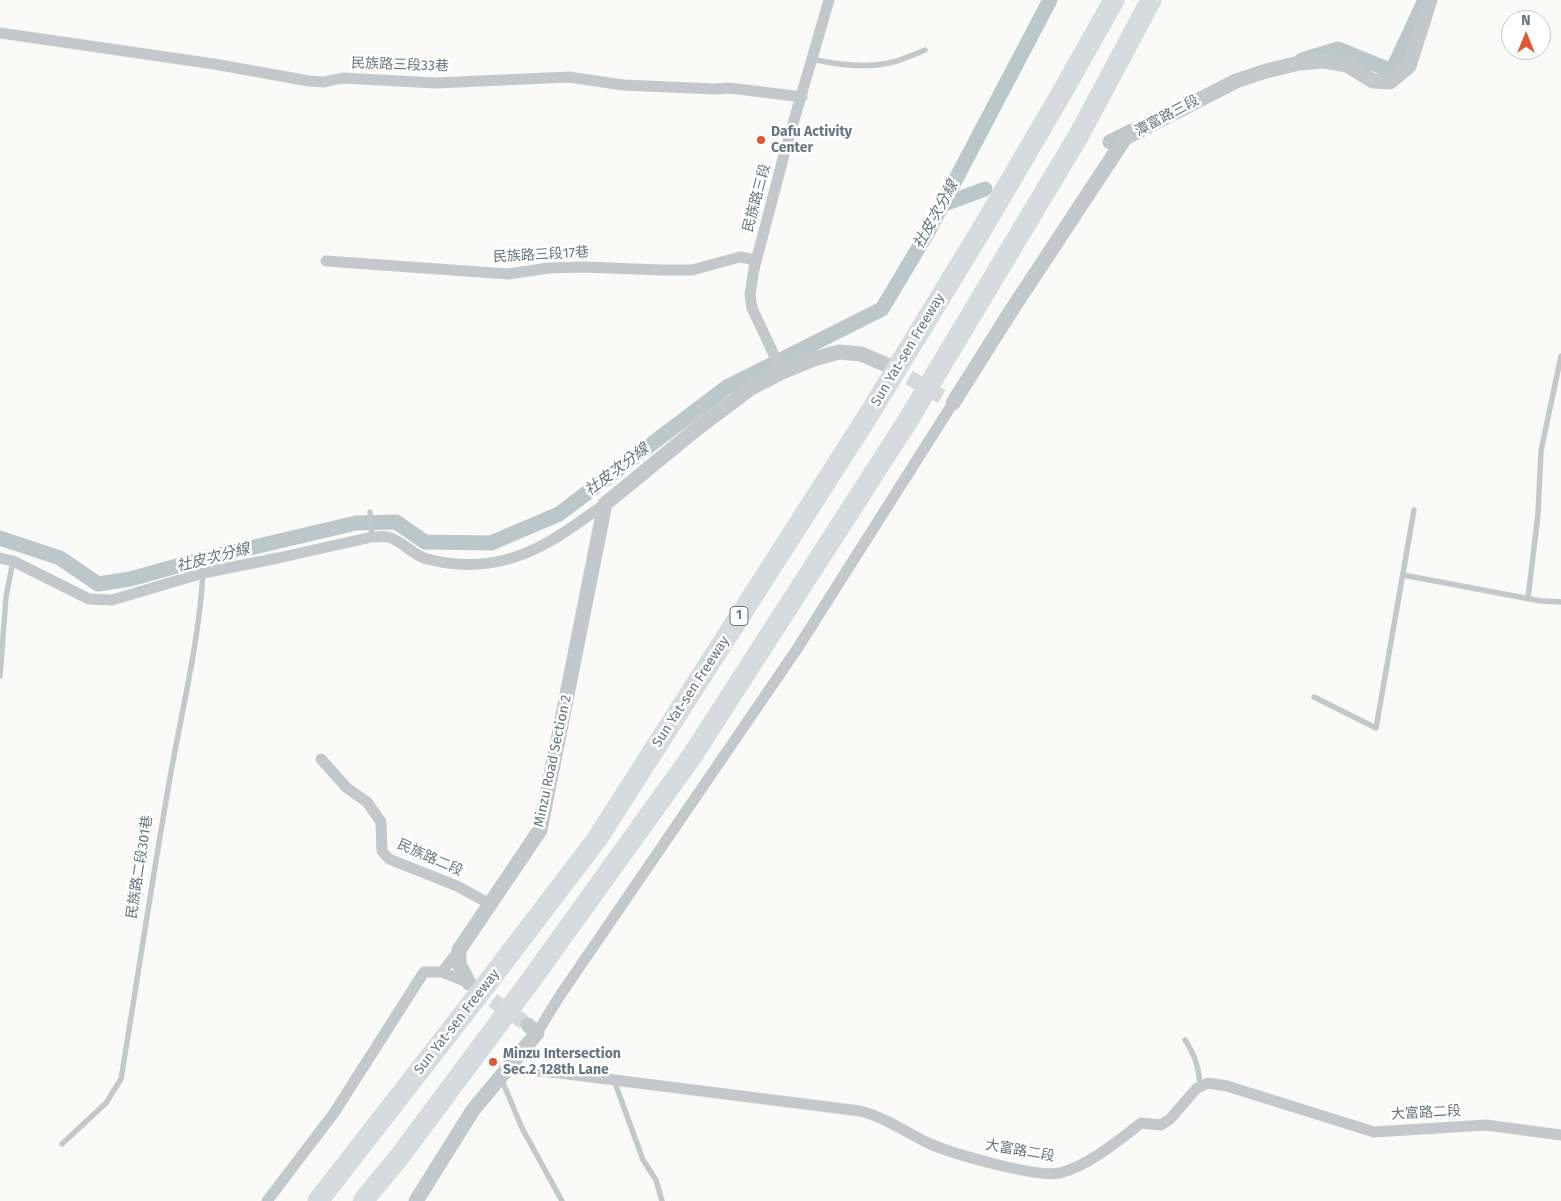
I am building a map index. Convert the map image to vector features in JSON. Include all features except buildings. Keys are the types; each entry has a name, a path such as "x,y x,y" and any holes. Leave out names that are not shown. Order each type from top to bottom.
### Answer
{"highway":[{"name":"Sun Yat-sen Freeway","path":"318,1201 597,839 866,419 982,230 1114,0"},
{"path":"363,1201 400,1156 531,980 692,756 907,422 1079,135 1151,0"}],"street":[{"name":"民族路三段","path":"781,369 752,308 750,294 756,260 785,151 829,0"},
{"name":"潭富路三段","path":"953,403 1016,303 1125,138 1236,81 1299,63 1324,61 1347,65 1373,81 1390,82 1409,66 1430,0"},
{"name":"民族路三段33巷","path":"0,33 214,64 309,81 324,82 342,78 436,83 569,77 623,84 715,89 730,88 802,97"},
{"name":"民族路三段17巷","path":"326,261 508,274 549,268 583,267 692,270 740,257 756,260"},
{"path":"0,558 13,561 89,599 112,600 203,573 278,558 372,534 400,543 418,557 442,563 473,564 508,561 542,546 604,504 699,427 751,388 781,369 839,352 861,354 887,365"},
{"path":"416,1201 473,1110 503,1072 532,1029 558,997 797,648 953,403"},
{"name":"Minzu Road Section 2","path":"459,950 540,830 604,504"},
{"name":"民族路二段","path":"321,759 347,788 367,802 381,822 382,851 389,859 457,886 490,904"},
{"path":"442,972 459,950"},
{"path":"459,950 459,964 469,983"},
{"path":"267,1201 334,1113 424,972 442,972 469,983"},
{"name":"大富路二段","path":"503,1072 614,1080 860,1111 876,1115 928,1143 978,1160 1031,1172 1057,1174 1069,1170 1112,1147 1140,1123 1161,1124 1170,1119 1197,1088 1208,1083 1227,1086 1374,1132 1486,1125 1561,1134"}],"lane":[{"path":"812,59 836,64 876,65 893,62 926,50"},
{"path":"1528,598 1538,514 1541,451 1561,356"},
{"path":"1314,697 1376,728 1414,510"},
{"path":"370,512 372,534"},
{"path":"0,676 6,597 13,561"},
{"name":"民族路二段301巷","path":"62,1144 106,1103 121,1079 171,772 188,687 201,604 203,573"},
{"path":"1403,575 1528,598 1561,602"},
{"path":"1186,1040 1198,1066 1200,1086"},
{"path":"503,1072 522,1128 562,1201"},
{"path":"614,1080 643,1160 656,1180 662,1201"}],"waterway":[{"name":"社皮次分線","path":"0,538 60,558 98,584 130,579 195,561 356,523 396,522 425,542 491,543 559,514 727,387 882,309 928,232 1050,0"},
{"path":"1302,60 1338,49 1392,71 1425,0"},
{"path":"1110,142 1132,131"},
{"path":"942,205 985,189"}],"tunnel":[{"path":"889,366 953,403"},
{"path":"474,987 528,1025"}],"place":[{"name":"Dafu Activity Center","path":"761,140"},
{"name":"Minzu Intersection Sec.2 128th Lane","path":"493,1062"}]}
